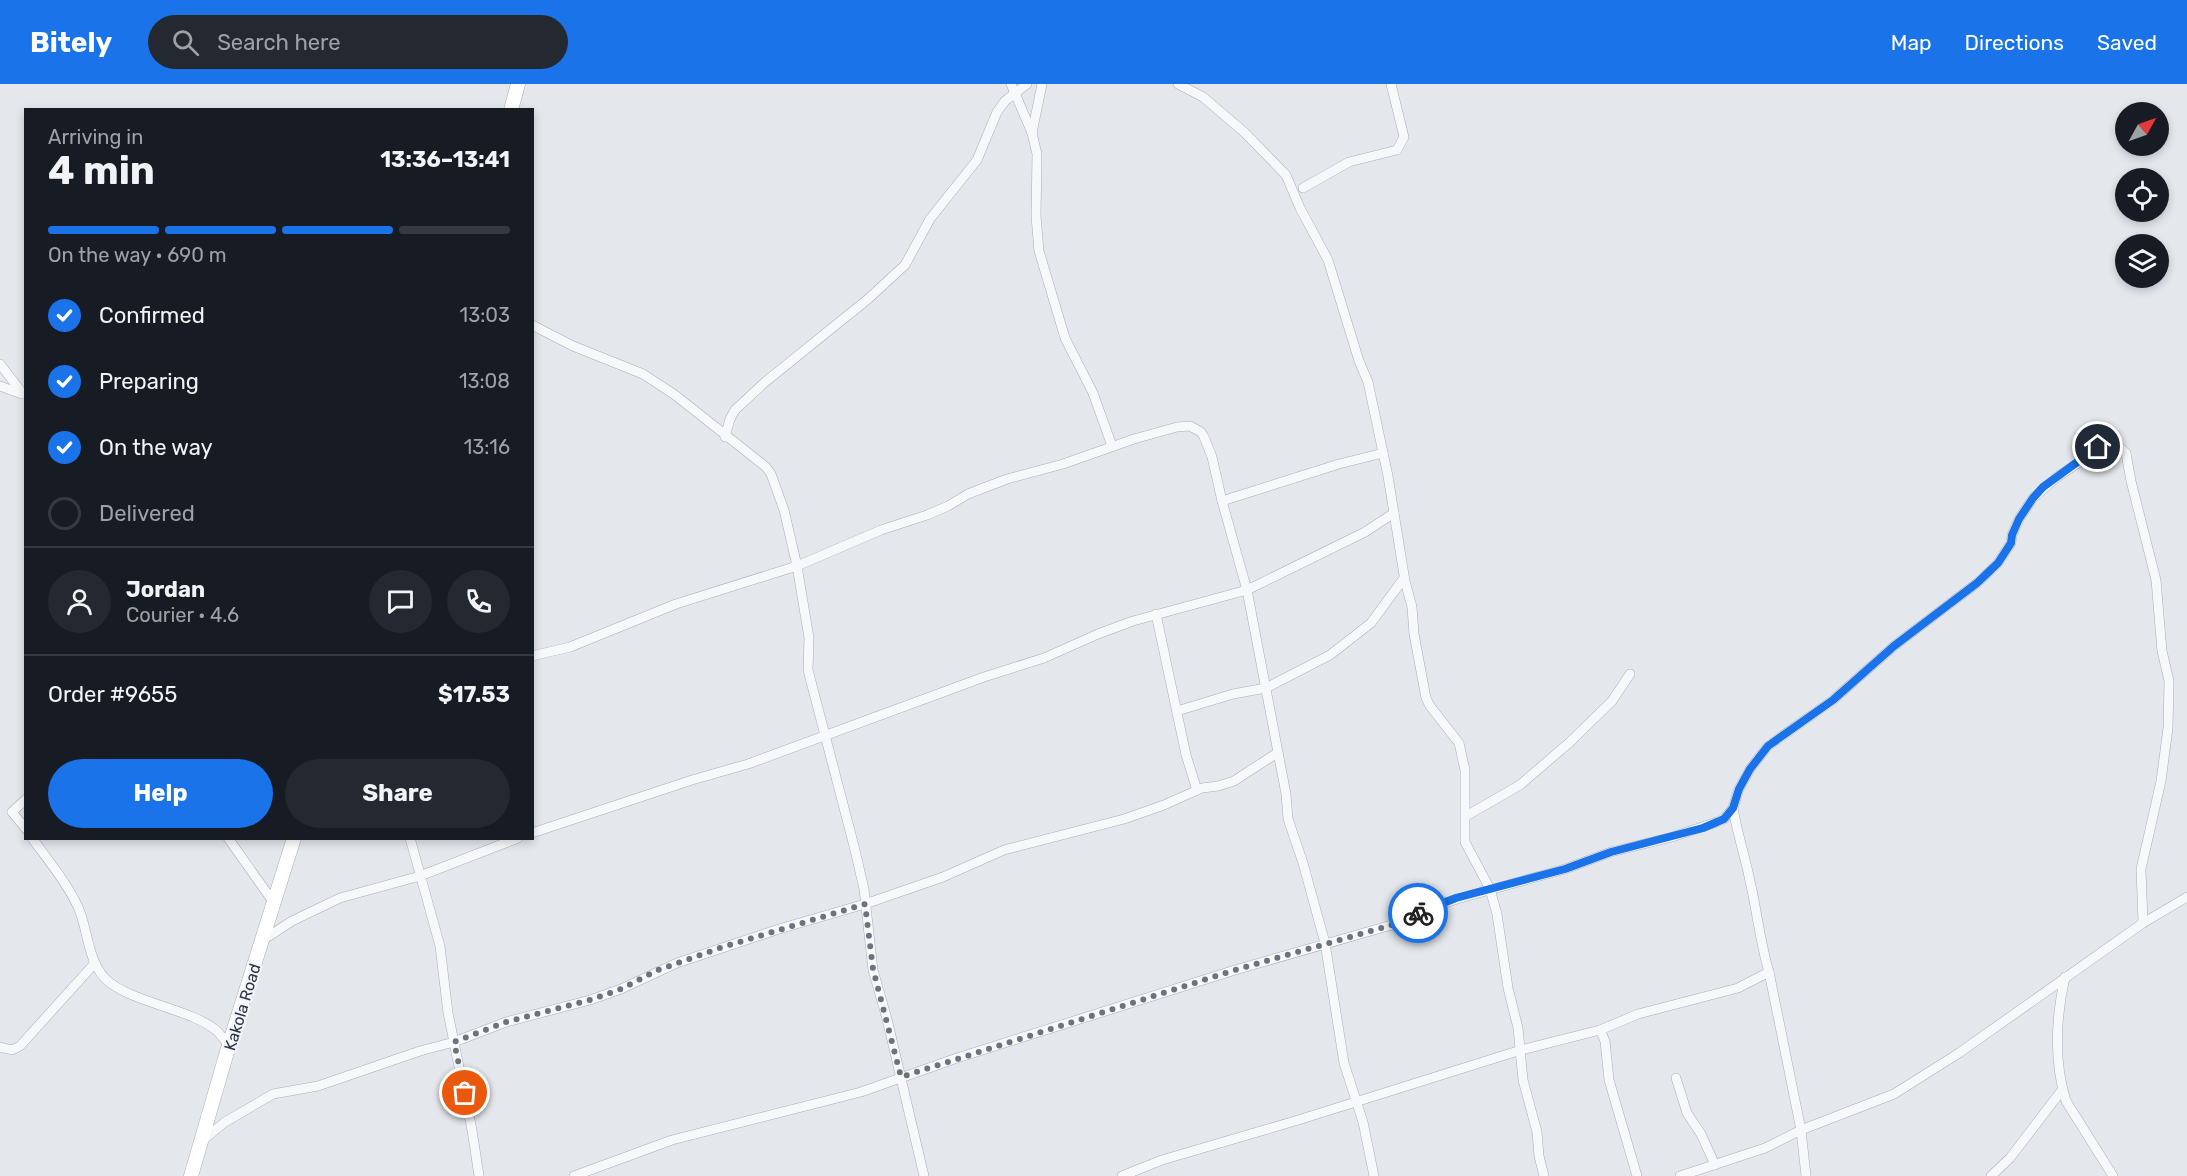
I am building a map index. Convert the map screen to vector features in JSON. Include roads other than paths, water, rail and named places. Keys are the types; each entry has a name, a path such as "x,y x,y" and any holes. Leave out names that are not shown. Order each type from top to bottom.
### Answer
{"main road":[{"path":"512,108 518,84"},
{"name":"Kakola Road","path":"191,1176 229,1045 293,840"}],"street":[{"path":"725,437 735,410 764,382 868,299 905,265 930,219 977,160 997,112 1013,88 1027,84"},
{"path":"1032,133 1042,84"},
{"path":"1178,84 1203,97 1244,132 1286,175 1300,208 1328,260 1359,361 1368,382 1383,453 1404,578 1412,607 1414,634 1426,698 1459,742 1465,770 1466,846 1483,873 1497,914 1521,1050 1523,1080 1544,1176"},
{"path":"1303,188 1349,162 1397,150 1404,136 1391,84"},
{"path":"1013,88 1032,133 1037,154 1036,216 1039,251 1065,338 1093,393 1112,446"},
{"path":"534,326 573,346 643,374 675,395 769,471 784,510 797,566 810,648 808,670 858,860 864,889 873,969 924,1176"},
{"path":"0,364 24,396"},
{"path":"0,386 24,396"},
{"path":"534,656 570,647 676,604 797,566 889,527 927,516 968,494 1007,479 1063,464 1112,446 1177,427 1195,428 1201,432 1208,445 1247,590 1286,794 1288,819 1325,943 1344,1063 1369,1148 1374,1176"},
{"path":"574,1176 672,1140 861,1092 1023,1037 1325,943 1395,924 1430,908 1490,889 1565,869 1611,852 1703,828 1724,819 1733,808 1739,789 1750,769 1768,746 1833,700 1894,646 1977,583 1998,563 2011,543 2019,519 2033,498 2057,477 2087,457 2105,438 2126,453 2156,580 2162,651 2169,681 2168,728 2161,781 2141,869 2143,923"},
{"path":"1222,501 1339,464 1383,453"},
{"path":"534,832 748,764 984,677 1020,667 1074,646 1098,633 1156,614 1247,590 1365,532 1394,513"},
{"path":"1177,711 1233,694 1266,688 1330,655 1359,633 1383,609 1404,578"},
{"path":"1156,614 1186,755 1197,790"},
{"path":"1466,816 1520,785 1570,742 1612,701 1630,674"},
{"path":"202,1141 225,1122 273,1094 318,1086 454,1042 506,1022 590,1000 621,989 658,970 944,877 1004,850 1104,826 1164,805 1197,790 1234,782 1277,753"},
{"path":"24,801 12,812 24,827"},
{"path":"1733,808 1801,1130 1806,1176"},
{"path":"33,840 77,906 94,963 109,982 131,994 202,1022 217,1031 229,1045"},
{"path":"229,840 274,903"},
{"path":"411,840 440,946 448,1013 479,1176"},
{"path":"263,940 292,921 340,898 420,876 513,840"},
{"path":"1680,1176 1765,1148 1801,1130 1901,1090 1943,1064 2143,923 2187,897"},
{"path":"0,1047 12,1050 20,1046 94,963"},
{"path":"1122,1176 1162,1160 1521,1050 1600,1030 1638,1014 1738,988 1768,972"},
{"path":"2065,977 2057,1030 2062,1090 2066,1101 2113,1176"},
{"path":"1600,1030 1605,1041 1609,1080 1637,1176"},
{"path":"1676,1078 1687,1113 1701,1134 1714,1165"},
{"path":"1991,1176 2010,1158 2062,1090"}]}
